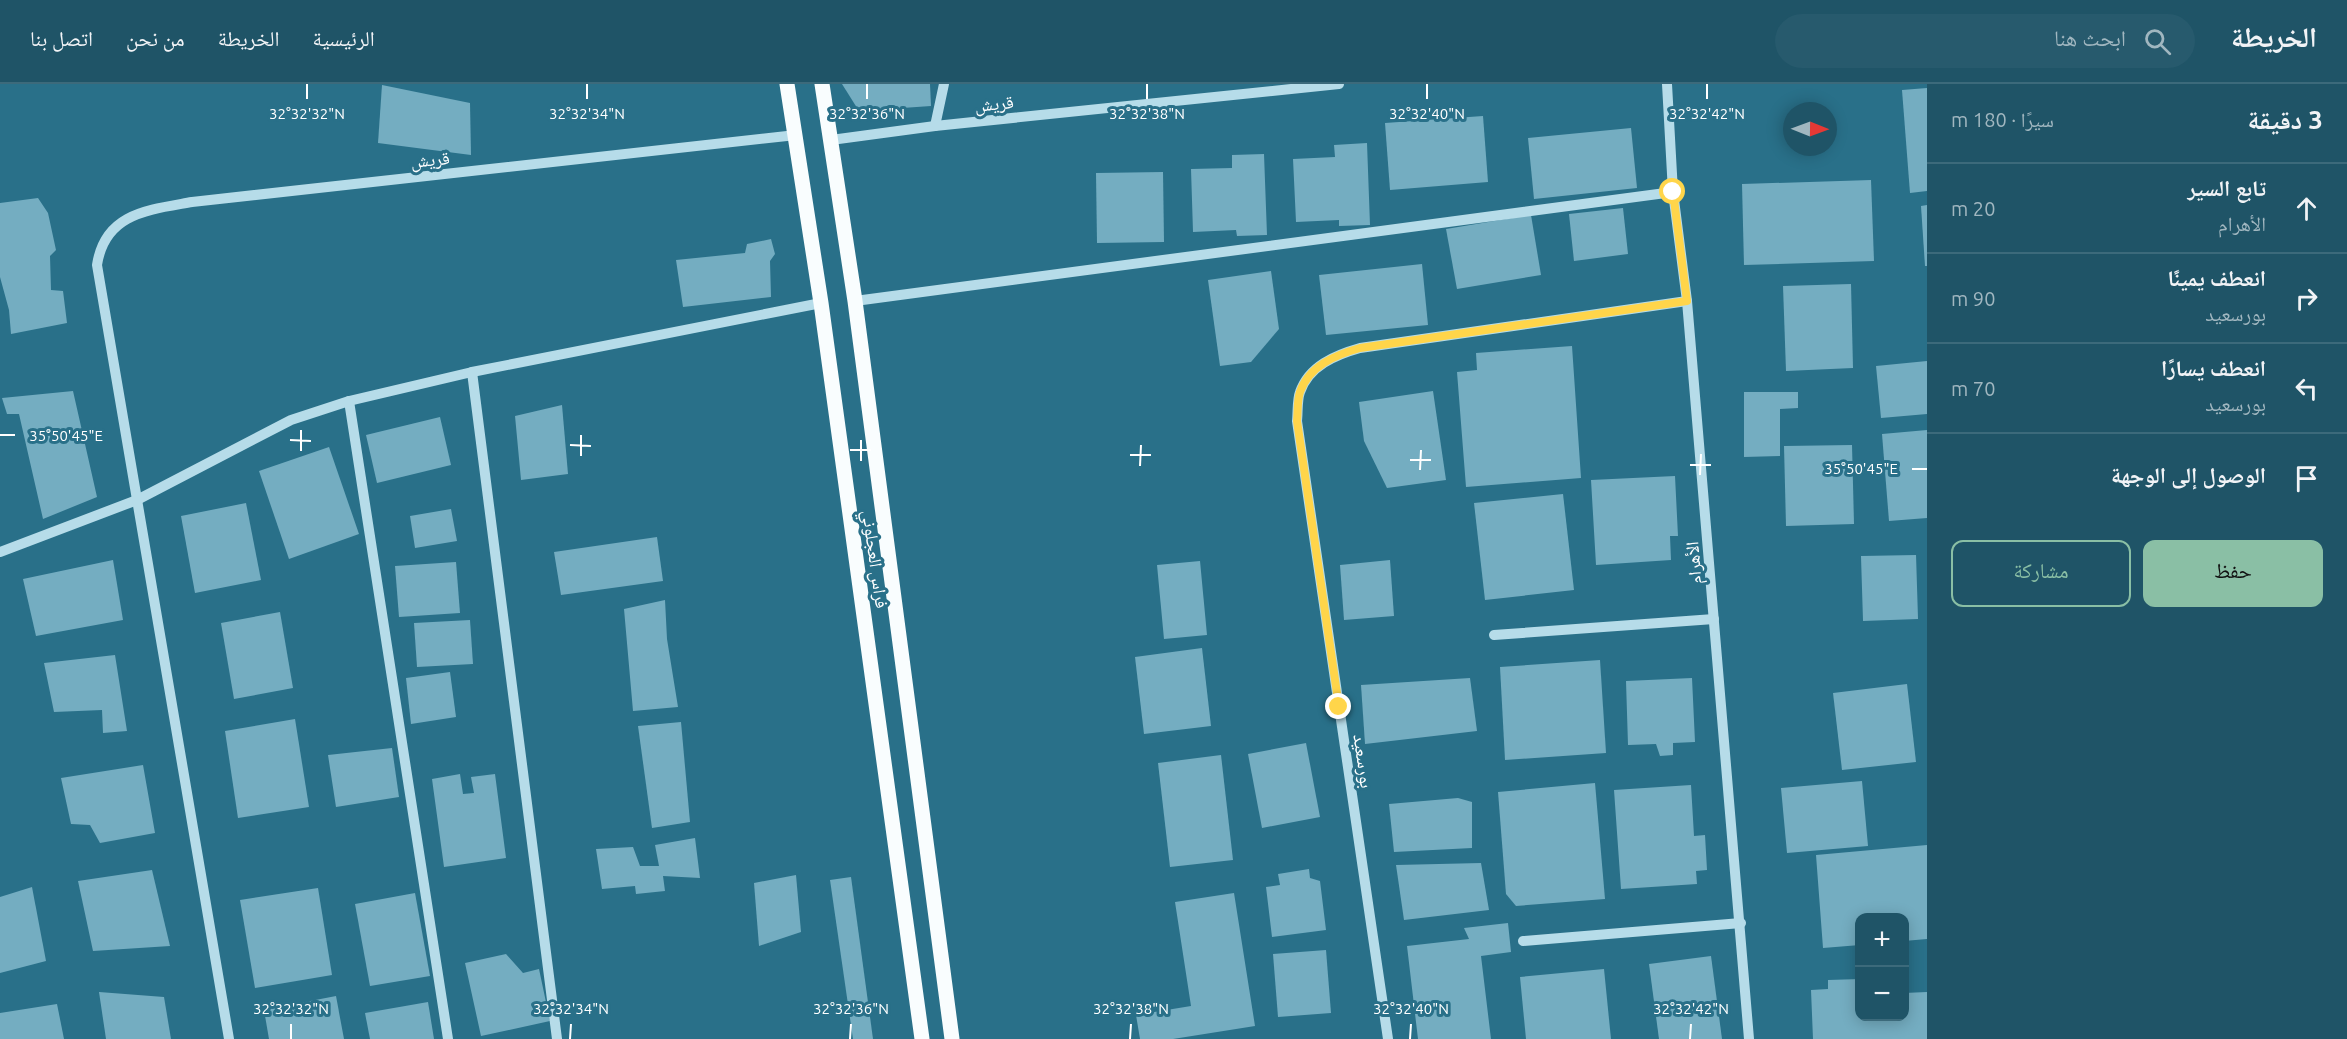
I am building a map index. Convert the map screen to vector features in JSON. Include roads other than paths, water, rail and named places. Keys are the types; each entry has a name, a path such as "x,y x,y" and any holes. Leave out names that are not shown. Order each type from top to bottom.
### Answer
{"main road":[{"name":"فراس العجلوني","path":"787,84 821,303 922,1039"},
{"name":"فراس العجلوني","path":"822,84 855,302 952,1039"}],"street":[{"path":"935,126 944,84"},
{"name":"قريش","path":"831,140 935,126 1339,84"},
{"name":"الأهرام","path":"1667,84 1673,192 1687,301 1749,1039"},
{"name":"قريش","path":"137,500 97,265 100,246 108,233 127,219 149,210 192,202 795,135"},
{"path":"855,302 1673,192"},
{"name":"بورسعيد","path":"1388,1039 1297,421 1300,392 1318,366 1336,354 1360,348 1687,301"},
{"path":"0,552 137,500 291,420 349,401 472,372 821,303"},
{"path":"472,372 557,1039"},
{"path":"349,401 448,1039"},
{"path":"137,500 230,1039"},
{"path":"1494,635 1714,619"},
{"path":"1523,940 1741,923"}]}
